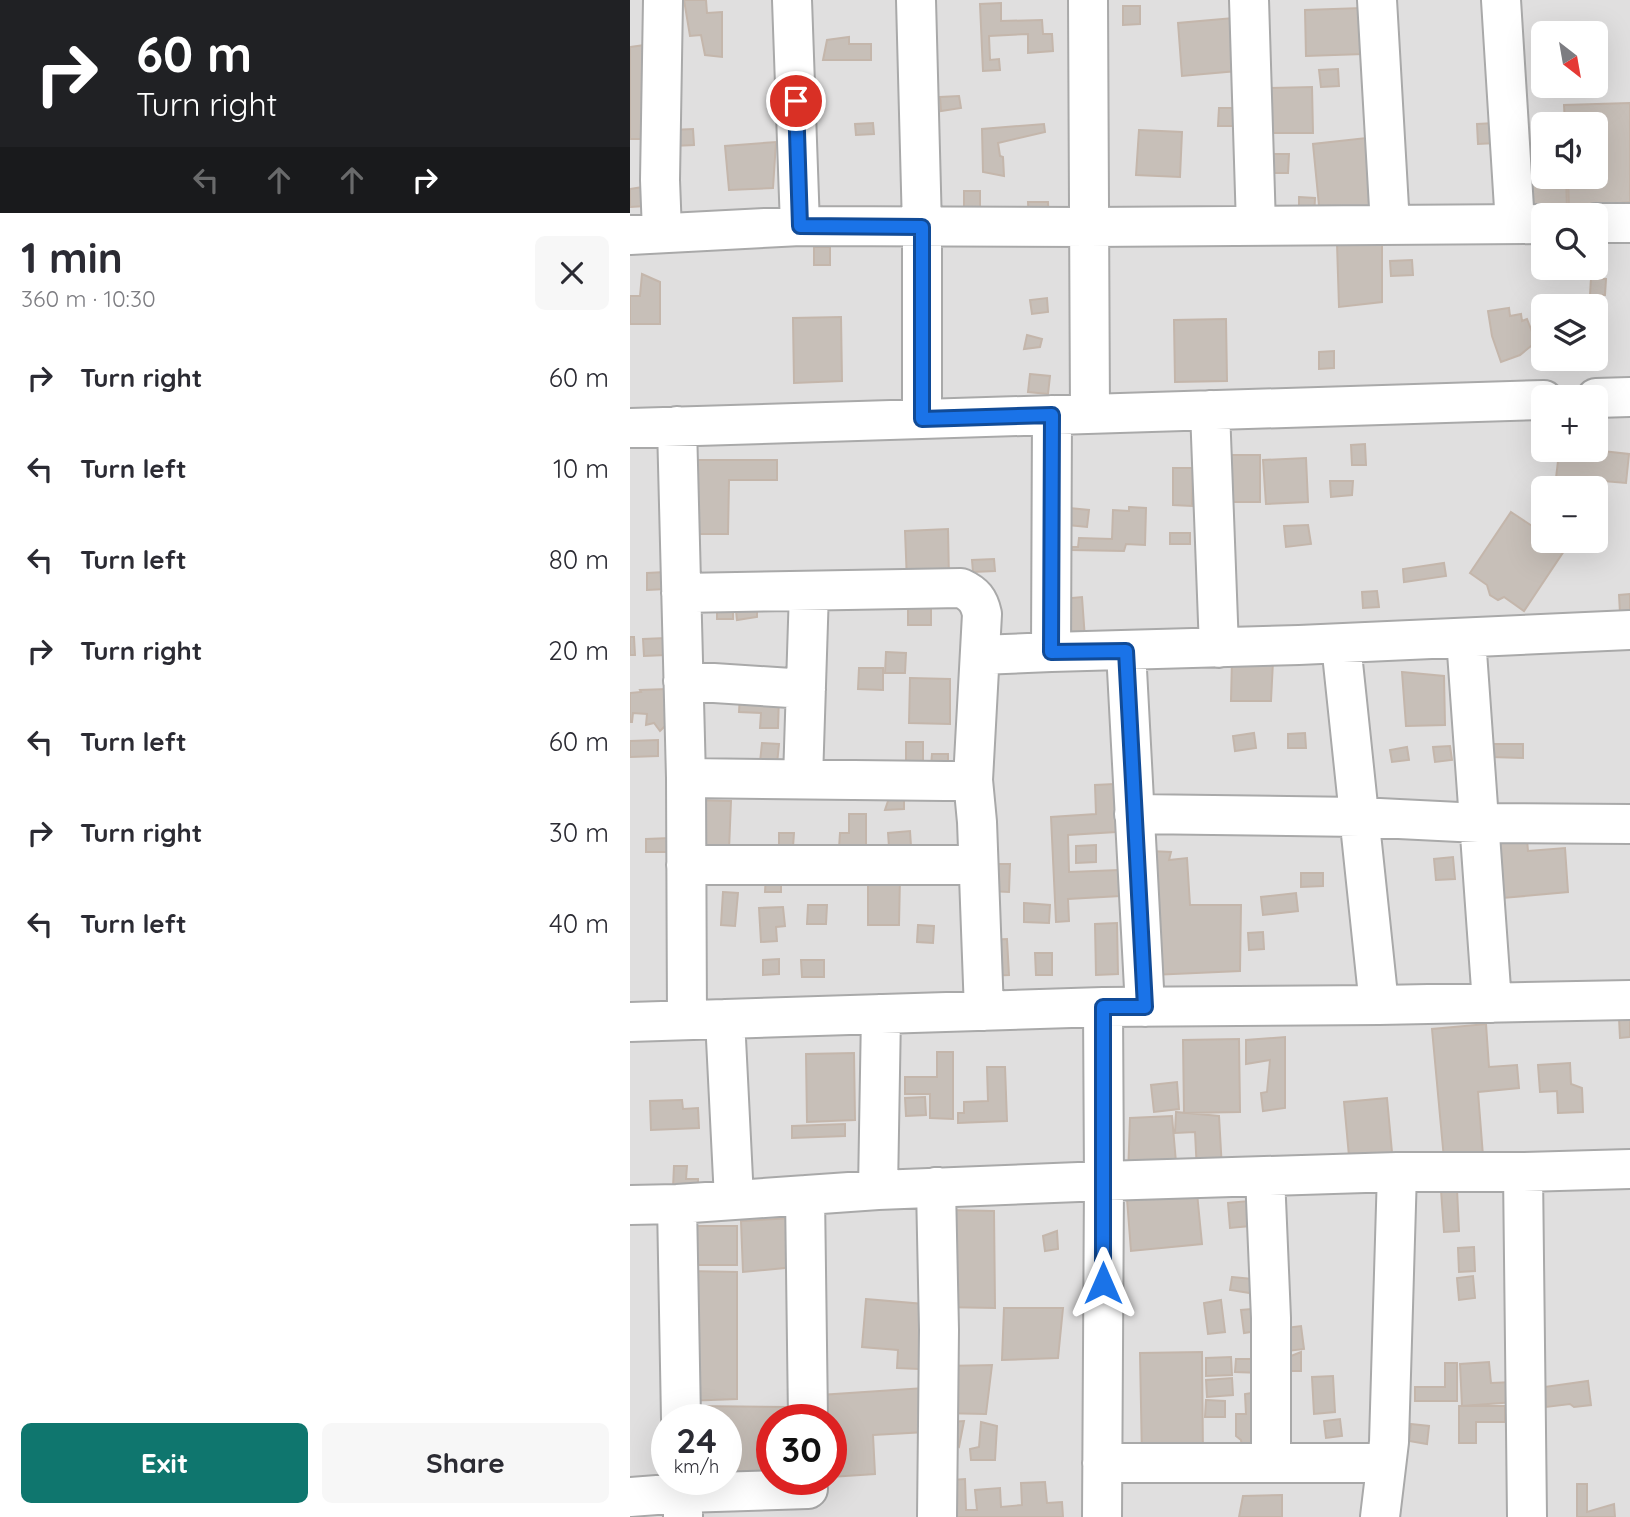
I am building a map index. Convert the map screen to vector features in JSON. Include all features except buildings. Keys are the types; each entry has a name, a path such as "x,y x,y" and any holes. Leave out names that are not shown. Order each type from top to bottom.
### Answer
{"street":[{"path":"663,0 660,180 646,234 800,226 1529,224 1501,0"},
{"path":"792,0 800,226"},
{"path":"916,0 922,227 922,419"},
{"path":"1088,0 1090,414"},
{"path":"1249,0 1256,226"},
{"path":"1377,0 1390,225"},
{"path":"1608,223 1630,223"},
{"path":"1608,398 1630,397"},
{"path":"630,428 1531,400"},
{"path":"1210,410 1220,648"},
{"path":"1051,652 1052,415"},
{"path":"677,426 686,778 687,1020"},
{"path":"681,593 961,588 973,593 982,614 973,780 984,1011"},
{"path":"803,779 809,591"},
{"path":"980,655 1220,648 1630,630"},
{"path":"1466,638 1492,1003"},
{"path":"1341,643 1379,1005"},
{"path":"1126,651 1145,1007"},
{"path":"683,681 806,689"},
{"path":"686,778 973,780"},
{"path":"1135,814 1630,824"},
{"path":"687,864 978,865"},
{"path":"630,1021 1103,1007 1630,1000"},
{"path":"1102,1517 1103,1007"},
{"path":"878,1190 881,1014"},
{"path":"724,1019 734,1199"},
{"path":"630,1205 936,1187 1397,1172 1630,1169"},
{"path":"1380,1517 1388,1442 1397,1172"},
{"path":"1523,1172 1527,1517"},
{"path":"1265,1176 1271,1318 1270,1463"},
{"path":"936,1187 939,1307 937,1517"},
{"path":"805,1195 807,1404"},
{"path":"677,1203 681,1404"},
{"path":"1102,1463 1385,1463"},
{"path":"630,1497 808,1495"}],"shaded area":[{"path":"630,0 1630,0 1630,1517 630,1517"}],"route":[{"path":"796,101 800,226 922,227 922,419 1052,415 1051,652 1126,651 1145,1007 1103,1007 1103,1283"}]}
